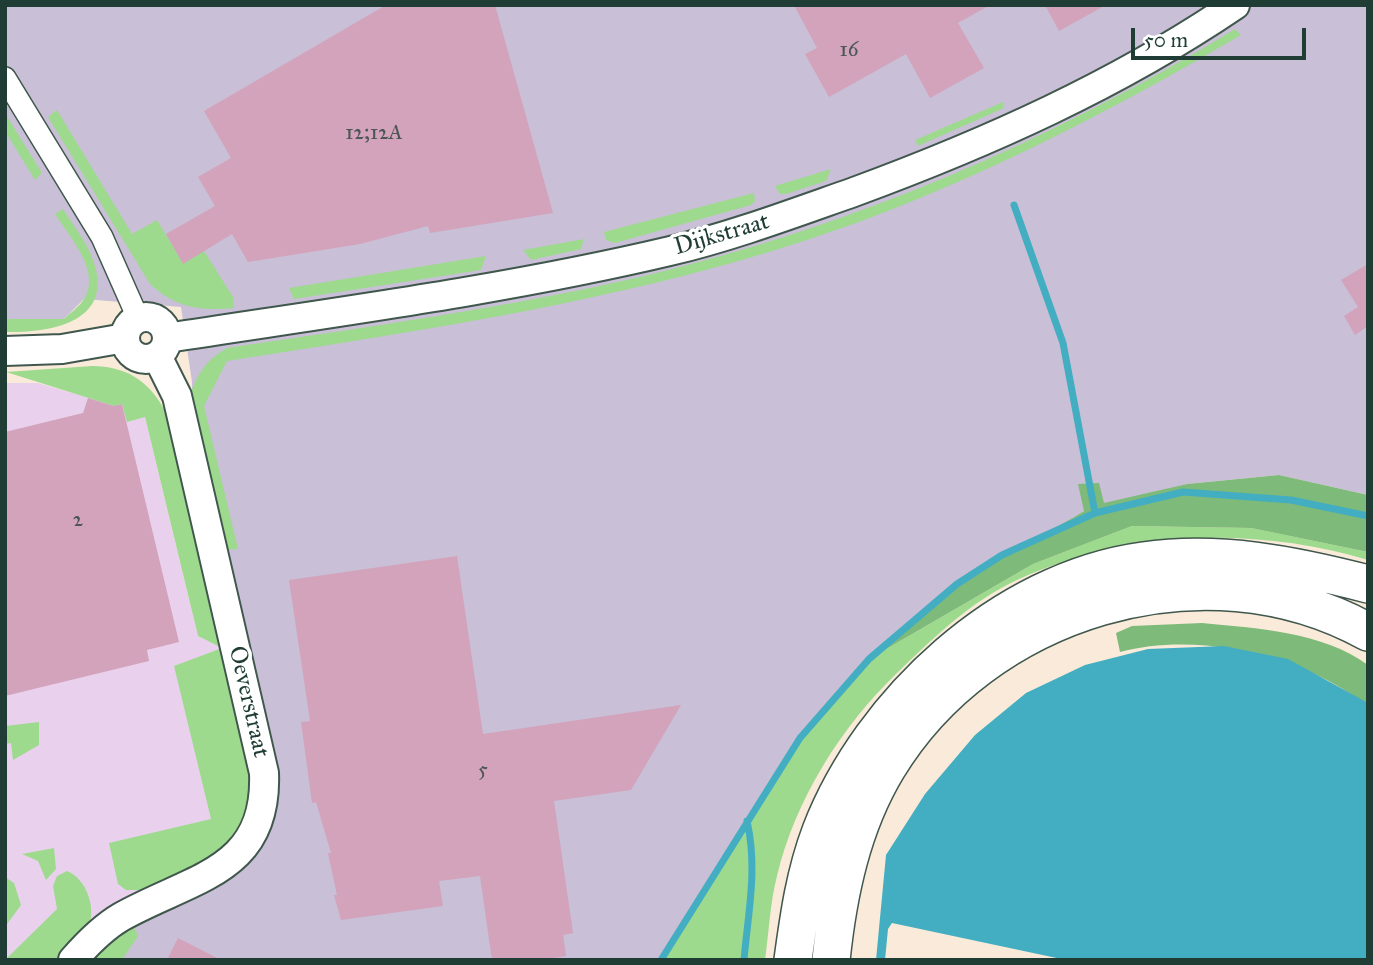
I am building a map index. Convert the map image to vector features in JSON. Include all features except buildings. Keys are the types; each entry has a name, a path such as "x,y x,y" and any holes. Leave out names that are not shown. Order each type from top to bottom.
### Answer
{"highway":[{"path":"793,960 801,901 821,830 844,782 876,732 909,691 998,614 1076,578 1142,561 1210,557 1280,562 1368,584"},
{"path":"831,960 835,921 853,845 887,768 944,697 976,669 1022,638 1074,613 1120,599 1191,591 1255,593 1304,604 1368,632"},
{"path":"781,960 785,923 804,850 821,830"},
{"path":"835,921 840,960"}],"street":[{"name":"Dijkstraat","path":"162,347 517,284 673,250 789,215 928,164 1042,115 1179,43 1235,5"},
{"path":"5,78 102,237 131,328 128,348 137,356 162,347"},
{"path":"5,351 62,349 131,328"},
{"name":"Oeverstraat","path":"82,951 118,919 219,870 238,856 262,818 265,799 264,773 177,396 162,347"}],"shaded area":[{"path":"5,5 1368,5 1368,495 1279,475 1187,484 1084,511 1051,532 1002,555 957,584 869,659 800,738 661,960 64,960 144,890 269,832 279,784 192,412 192,382 181,307 84,299 64,319 5,319"},
{"path":"5,383 38,383 114,405 122,404 145,417 198,636 223,648 251,808 78,945 5,960"}],"green space":[{"path":"1235,29 1241,35 1136,94 1029,149 920,198 807,240 736,262 592,297 447,325 227,361 204,406 238,549 224,550 190,396 203,368 227,348 540,298 644,276 798,232 874,206 1023,143 1095,108"},
{"path":"1003,102 1004,108 918,146 915,140"},
{"path":"57,110 132,234 157,220 183,263 204,251 233,297 234,308 189,306 169,298 150,284 48,117"},
{"path":"5,113 42,173 35,180 5,131"},
{"path":"831,169 826,181 786,194 780,194 775,186"},
{"path":"754,193 755,201 751,205 615,243 606,240 604,232"},
{"path":"63,209 84,240 93,260 98,281 95,298 87,311 74,320 41,330 5,332 5,319 64,319 84,299 89,277 82,255 55,214"},
{"path":"584,239 581,249 531,260 523,250"},
{"path":"486,256 481,270 294,299 289,288"},
{"path":"92,366 115,369 134,377 151,390 164,409 250,760 251,808 238,836 221,853 144,890 126,890 118,884 109,843 211,819 174,666 222,648 198,636 145,417 127,422 122,404 114,406 6,372"},
{"path":"1279,475 1368,495 1368,552 1251,528 1132,526 1033,564 869,659 932,602 966,576 1084,511 1078,484 1099,483 1104,503 1187,484"},
{"path":"1132,526 1251,528 1368,552 1368,560 1280,542 1190,538 1101,551 1058,563 1000,589 953,622 896,674 857,717 823,766 795,820 785,848 773,897 765,960 661,960 800,738 869,659 1033,564"},
{"path":"1202,623 1288,634 1331,645 1350,654 1368,665 1368,707 1343,689 1314,674 1283,661 1250,652 1183,644 1150,646 1120,652 1116,633 1132,626"},
{"path":"39,722 39,745 13,760 11,743 5,744 5,726"},
{"path":"54,848 56,869 46,880 38,861 22,854"},
{"path":"67,871 80,881 91,904 91,921 83,937 64,960 5,960 57,909 53,886 57,876"},
{"path":"5,877 14,883 21,905 5,927"},
{"path":"133,925 138,936 122,960 86,960"}],"water":[{"path":"1224,646 1288,659 1368,703 1368,960 1066,960 892,923 888,929 885,960 876,960 886,855 925,794 975,735 1026,693 1085,665 1148,649"}],"waterway":[{"path":"1014,205 1063,343 1095,513"},
{"path":"661,960 800,738 869,659 957,584 1002,555 1095,513 1183,492 1291,500 1368,516"},
{"path":"744,960 752,873 747,821"}]}
